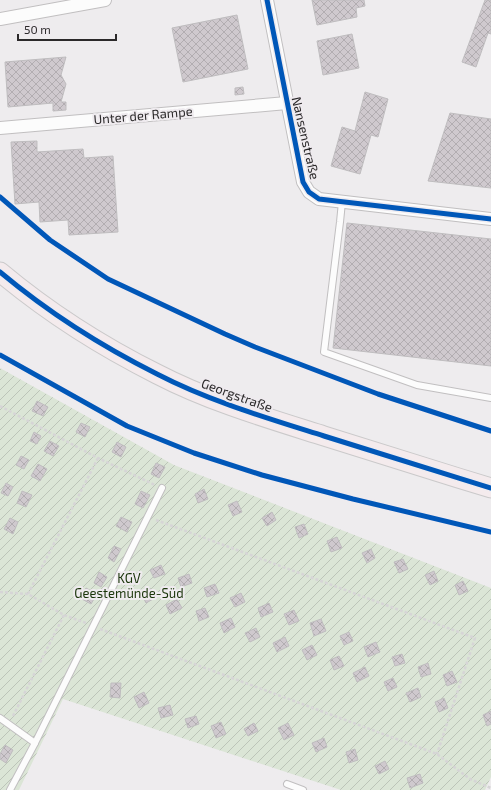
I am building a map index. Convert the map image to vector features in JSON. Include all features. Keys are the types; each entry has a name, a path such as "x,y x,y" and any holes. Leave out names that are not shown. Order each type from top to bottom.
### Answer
{"main road":[{"name":"Georgstraße","path":"0,272 55,315 97,342 157,374 196,392 278,422 491,488"}],"street":[{"path":"0,19 106,0"},
{"name":"Nansenstraße","path":"267,0 303,182 309,192 319,199 491,219"},
{"name":"Unter der Rampe","path":"0,128 287,103"}],"lane":[{"path":"342,202 324,352 417,385 491,398"},
{"path":"10,790 35,743 162,488"},
{"path":"0,718 35,743"},
{"path":"287,784 303,790"}],"path":[{"path":"0,406 98,458 162,488"},
{"path":"28,594 98,458"},
{"path":"148,517 475,638 437,754"},
{"path":"0,592 28,594 64,614 93,626 437,754 470,780 491,788"},
{"path":"9,724 64,614"}],"green space":[{"name":"KGV Geestemünde-Süd","path":"0,368 174,465 491,588 491,777 485,790 341,790 63,699 19,790 0,790"}],"building":[{"path":"312,0 364,0 365,6 356,8 357,17 317,25"},
{"path":"485,0 491,0 491,34 488,33 476,67 462,62"},
{"path":"237,15 248,69 183,82 172,28"},
{"path":"352,34 359,68 323,75 317,41"},
{"path":"66,57 61,75 66,84 61,102 66,102 66,110 53,111 53,103 8,107 5,62"},
{"path":"243,87 244,94 235,95 235,88"},
{"path":"365,92 388,99 378,137 371,135 360,174 331,166 342,127 355,131"},
{"path":"450,113 491,119 491,188 428,181"},
{"path":"37,141 37,152 83,149 84,158 113,156 118,232 69,235 68,220 40,222 39,202 15,204 11,142"},
{"path":"347,223 491,239 491,366 333,348"},
{"path":"37,401 48,407 43,416 32,411"},
{"path":"81,423 90,427 85,437 76,432"},
{"path":"34,432 41,436 37,444 30,441"},
{"path":"50,441 59,446 53,456 44,451"},
{"path":"117,442 126,447 121,457 112,452"},
{"path":"21,456 29,460 24,469 16,465"},
{"path":"156,463 165,467 159,478 151,474"},
{"path":"38,464 47,469 40,481 31,476"},
{"path":"6,483 13,487 8,496 1,493"},
{"path":"204,489 208,499 198,503 195,494"},
{"path":"22,491 32,495 26,507 17,503"},
{"path":"141,491 150,495 143,508 135,504"},
{"path":"237,501 242,512 233,516 228,505"},
{"path":"272,512 276,520 267,526 262,518"},
{"path":"121,517 132,522 127,532 116,526"},
{"path":"10,518 18,522 13,534 4,529"},
{"path":"304,524 308,534 299,538 295,527"},
{"path":"337,537 342,548 331,552 327,541"},
{"path":"114,546 121,549 114,562 108,558"},
{"path":"371,549 375,558 367,563 362,553"},
{"path":"403,559 408,569 399,573 394,562"},
{"path":"161,565 165,574 154,578 150,570"},
{"path":"434,571 438,581 430,585 425,575"},
{"path":"99,572 107,577 101,587 94,583"},
{"path":"189,574 192,583 181,587 178,578"},
{"path":"463,581 468,591 459,595 455,585"},
{"path":"215,584 219,593 207,597 204,588"},
{"path":"86,588 97,594 91,604 80,598"},
{"path":"150,588 155,598 146,603 141,593"},
{"path":"241,593 245,602 235,607 230,598"},
{"path":"177,599 182,608 170,614 166,605"},
{"path":"269,603 273,612 261,617 258,608"},
{"path":"205,608 209,617 199,621 196,611"},
{"path":"294,610 299,621 289,625 284,614"},
{"path":"231,618 235,627 224,633 220,623"},
{"path":"321,619 326,631 314,636 310,623"},
{"path":"256,628 260,637 250,642 245,633"},
{"path":"349,632 353,641 344,645 340,636"},
{"path":"285,637 289,646 277,652 273,643"},
{"path":"376,642 380,652 368,657 364,647"},
{"path":"312,645 317,655 307,660 302,650"},
{"path":"402,654 405,663 395,666 392,657"},
{"path":"339,656 344,666 334,670 330,660"},
{"path":"428,663 431,674 421,677 418,667"},
{"path":"365,667 369,676 357,682 353,673"},
{"path":"452,671 457,682 447,686 443,675"},
{"path":"393,678 397,687 388,691 384,682"},
{"path":"111,683 121,683 120,698 110,697"},
{"path":"418,688 421,697 410,702 406,693"},
{"path":"144,692 149,703 139,708 134,697"},
{"path":"444,698 448,708 439,712 435,702"},
{"path":"170,705 173,715 161,718 158,708"},
{"path":"491,711 491,724 487,726 483,715"},
{"path":"196,716 199,724 188,728 185,719"},
{"path":"221,722 226,734 216,738 211,726"},
{"path":"254,723 258,731 248,736 244,729"},
{"path":"288,723 294,735 284,740 278,728"},
{"path":"324,738 327,747 316,752 312,743"},
{"path":"5,745 13,750 6,763 0,759 0,754"},
{"path":"355,749 358,760 349,763 346,752"},
{"path":"385,761 389,769 379,774 375,766"},
{"path":"420,774 423,783 410,788 407,778"}],"cycle path":[{"path":"267,0 303,182 309,192 319,199 491,219"},
{"path":"0,197 50,240 108,279 255,347 378,394 491,431"},
{"path":"0,272 18,287 75,328 115,352 197,393 260,416 491,488"},
{"path":"0,355 127,426 194,453 262,475 353,499 491,532"}]}
